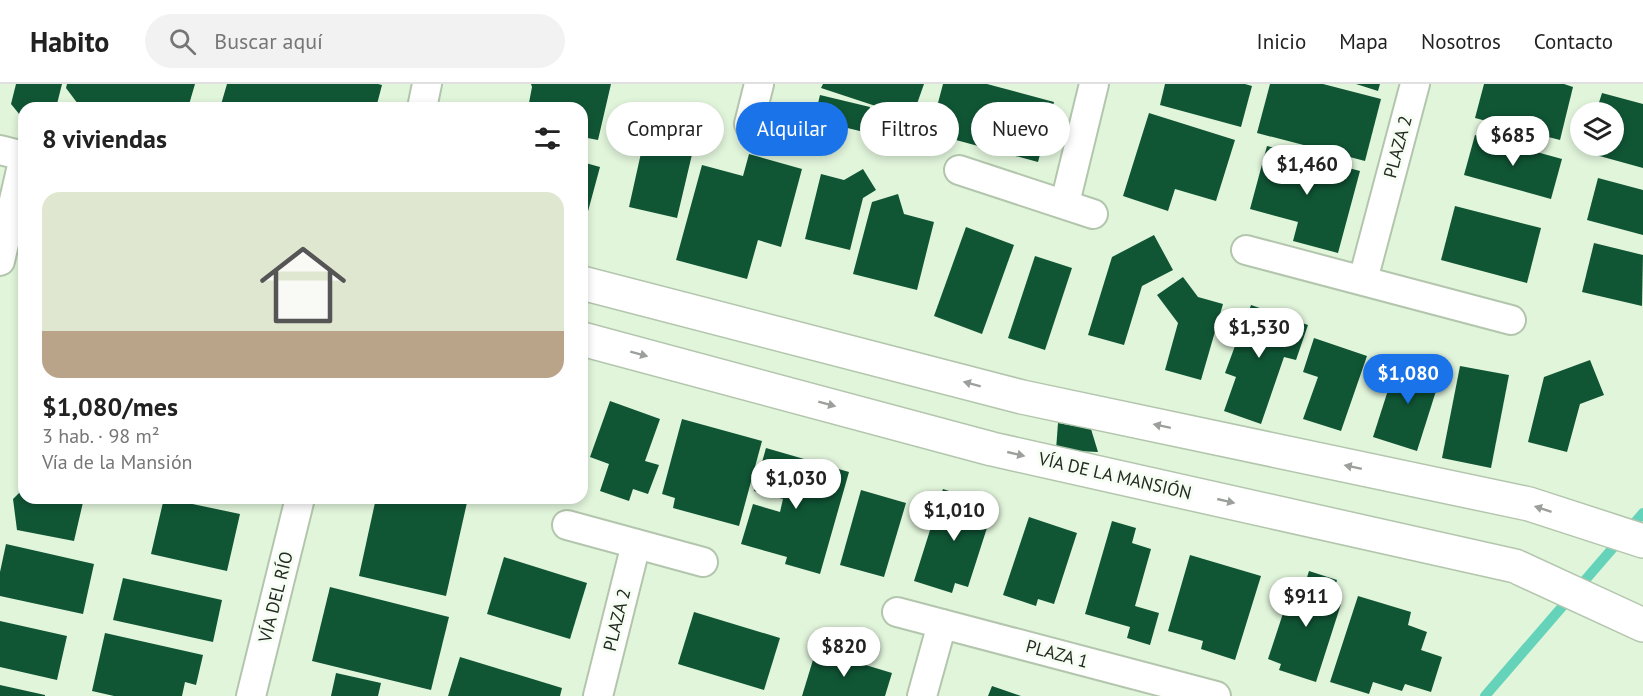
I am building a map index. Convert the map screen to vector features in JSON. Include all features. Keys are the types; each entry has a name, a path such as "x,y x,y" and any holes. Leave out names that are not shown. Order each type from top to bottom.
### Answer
{"street":[{"path":"423,102 427,84"},
{"path":"754,102 759,84"},
{"path":"1065,203 1094,84"},
{"name":"PLAZA 2","path":"1363,280 1415,84"},
{"path":"0,150 18,154"},
{"path":"959,170 1093,214"},
{"path":"0,261 18,182"},
{"path":"1246,250 1511,320"},
{"path":"588,285 1022,397 1528,504 1643,541"},
{"name":"VÍA DE LA MANSIÓN","path":"588,341 992,448 1515,566 1643,625"},
{"name":"VÍA DEL RÍO","path":"251,696 299,504"},
{"path":"567,525 703,562"},
{"name":"PLAZA 2","path":"598,696 636,544"},
{"name":"PLAZA 1","path":"897,612 1216,696"},
{"path":"922,696 942,624"}],"building":[{"path":"16,84 62,84 58,102 18,102 18,113 11,104"},
{"path":"67,84 195,84 190,102 76,102 66,88"},
{"path":"227,84 382,85 378,102 222,102"},
{"path":"531,84 611,84 598,140 588,138 588,102 529,102"},
{"path":"823,84 924,84 918,102 863,102 821,88"},
{"path":"943,84 987,84 1054,102 971,102 971,144 959,141 959,102 938,102"},
{"path":"1165,84 1245,84 1252,86 1241,127 1160,105"},
{"path":"1270,84 1323,84 1381,99 1365,161 1257,133"},
{"path":"1356,84 1380,84 1378,91"},
{"path":"1484,84 1564,84 1573,87 1560,140 1475,118"},
{"path":"1602,93 1643,104 1643,168 1600,156 1624,156 1624,102 1599,102"},
{"path":"820,95 860,105 860,131 848,128 848,102 818,102"},
{"path":"1149,113 1235,140 1216,201 1175,189 1168,211 1123,196"},
{"path":"1475,135 1562,159 1551,199 1464,175"},
{"path":"1267,146 1360,171 1338,253 1293,241 1298,222 1250,209"},
{"path":"640,156 692,156 677,218 629,207"},
{"path":"748,156 802,169 781,247 758,240 747,279 676,260 702,165 743,176"},
{"path":"1016,156 1040,156 1038,162"},
{"path":"588,164 600,167 588,211"},
{"path":"863,169 876,190 863,198 850,250 805,239 821,174 844,180"},
{"path":"1598,178 1643,190 1643,235 1587,220"},
{"path":"898,194 904,214 934,222 917,290 853,274 872,202"},
{"path":"1455,206 1541,228 1527,283 1441,260"},
{"path":"966,227 1014,245 982,334 934,316"},
{"path":"1154,235 1173,270 1142,286 1124,345 1088,335 1112,257"},
{"path":"1594,243 1643,255 1642,306 1582,292"},
{"path":"1035,256 1072,268 1045,350 1008,338"},
{"path":"1183,277 1198,297 1223,304 1201,380 1165,370 1178,323 1157,295"},
{"path":"1251,305 1308,325 1296,360 1284,357 1261,424 1224,411 1236,377 1225,373 1235,346 1222,342 1229,324 1243,328"},
{"path":"1314,338 1367,356 1341,431 1303,419 1318,377 1303,372"},
{"path":"1398,359 1442,372 1417,451 1373,437"},
{"path":"1590,360 1604,395 1580,404 1567,452 1528,442 1544,377"},
{"path":"1460,366 1509,375 1491,468 1442,458"},
{"path":"610,401 660,419 645,461 659,465 648,494 633,489 629,501 600,491 609,464 590,457"},
{"path":"682,419 762,441 739,526 673,508 675,498 662,494"},
{"path":"1058,423 1091,429 1098,452 1056,450"},
{"path":"766,448 849,472 820,574 785,564 787,557 741,544 753,504 780,512 783,499 754,491"},
{"path":"943,489 994,506 968,587 955,583 952,593 914,581"},
{"path":"861,490 906,503 884,577 840,565"},
{"path":"18,494 18,504 83,504 74,541 17,530 13,499"},
{"path":"163,504 192,504 240,514 227,571 151,554"},
{"path":"375,504 467,504 446,596 359,576"},
{"path":"1029,517 1077,533 1054,604 1038,599 1036,606 1003,595"},
{"path":"1112,521 1136,528 1132,543 1151,549 1135,606 1159,613 1150,645 1127,638 1130,627 1085,614"},
{"path":"6,544 94,564 83,614 0,596 0,572"},
{"path":"1190,555 1261,576 1235,660 1201,649 1203,641 1168,631"},
{"path":"504,557 587,583 570,639 487,614"},
{"path":"1309,571 1337,580 1331,600 1341,604 1316,682 1279,670 1281,664 1268,659 1292,586 1303,590"},
{"path":"123,578 222,600 213,642 113,620"},
{"path":"330,587 449,617 431,690 312,661"},
{"path":"1358,596 1411,612 1408,625 1427,632 1421,650 1442,657 1431,692 1405,684 1402,691 1373,682 1369,694 1330,682"},
{"path":"694,612 780,638 764,690 678,664"},
{"path":"0,621 67,636 57,680 0,667"},
{"path":"105,633 203,655 196,685 185,682 182,696 114,696 92,691"},
{"path":"816,650 892,673 885,696 802,696"},
{"path":"460,657 562,688 560,696 448,696"},
{"path":"336,673 381,683 378,696 331,696"},
{"path":"0,685 45,695 45,696 0,696"},
{"path":"992,686 1021,696 988,696"}],"waterway":[{"path":"1485,696 1643,513"}]}
